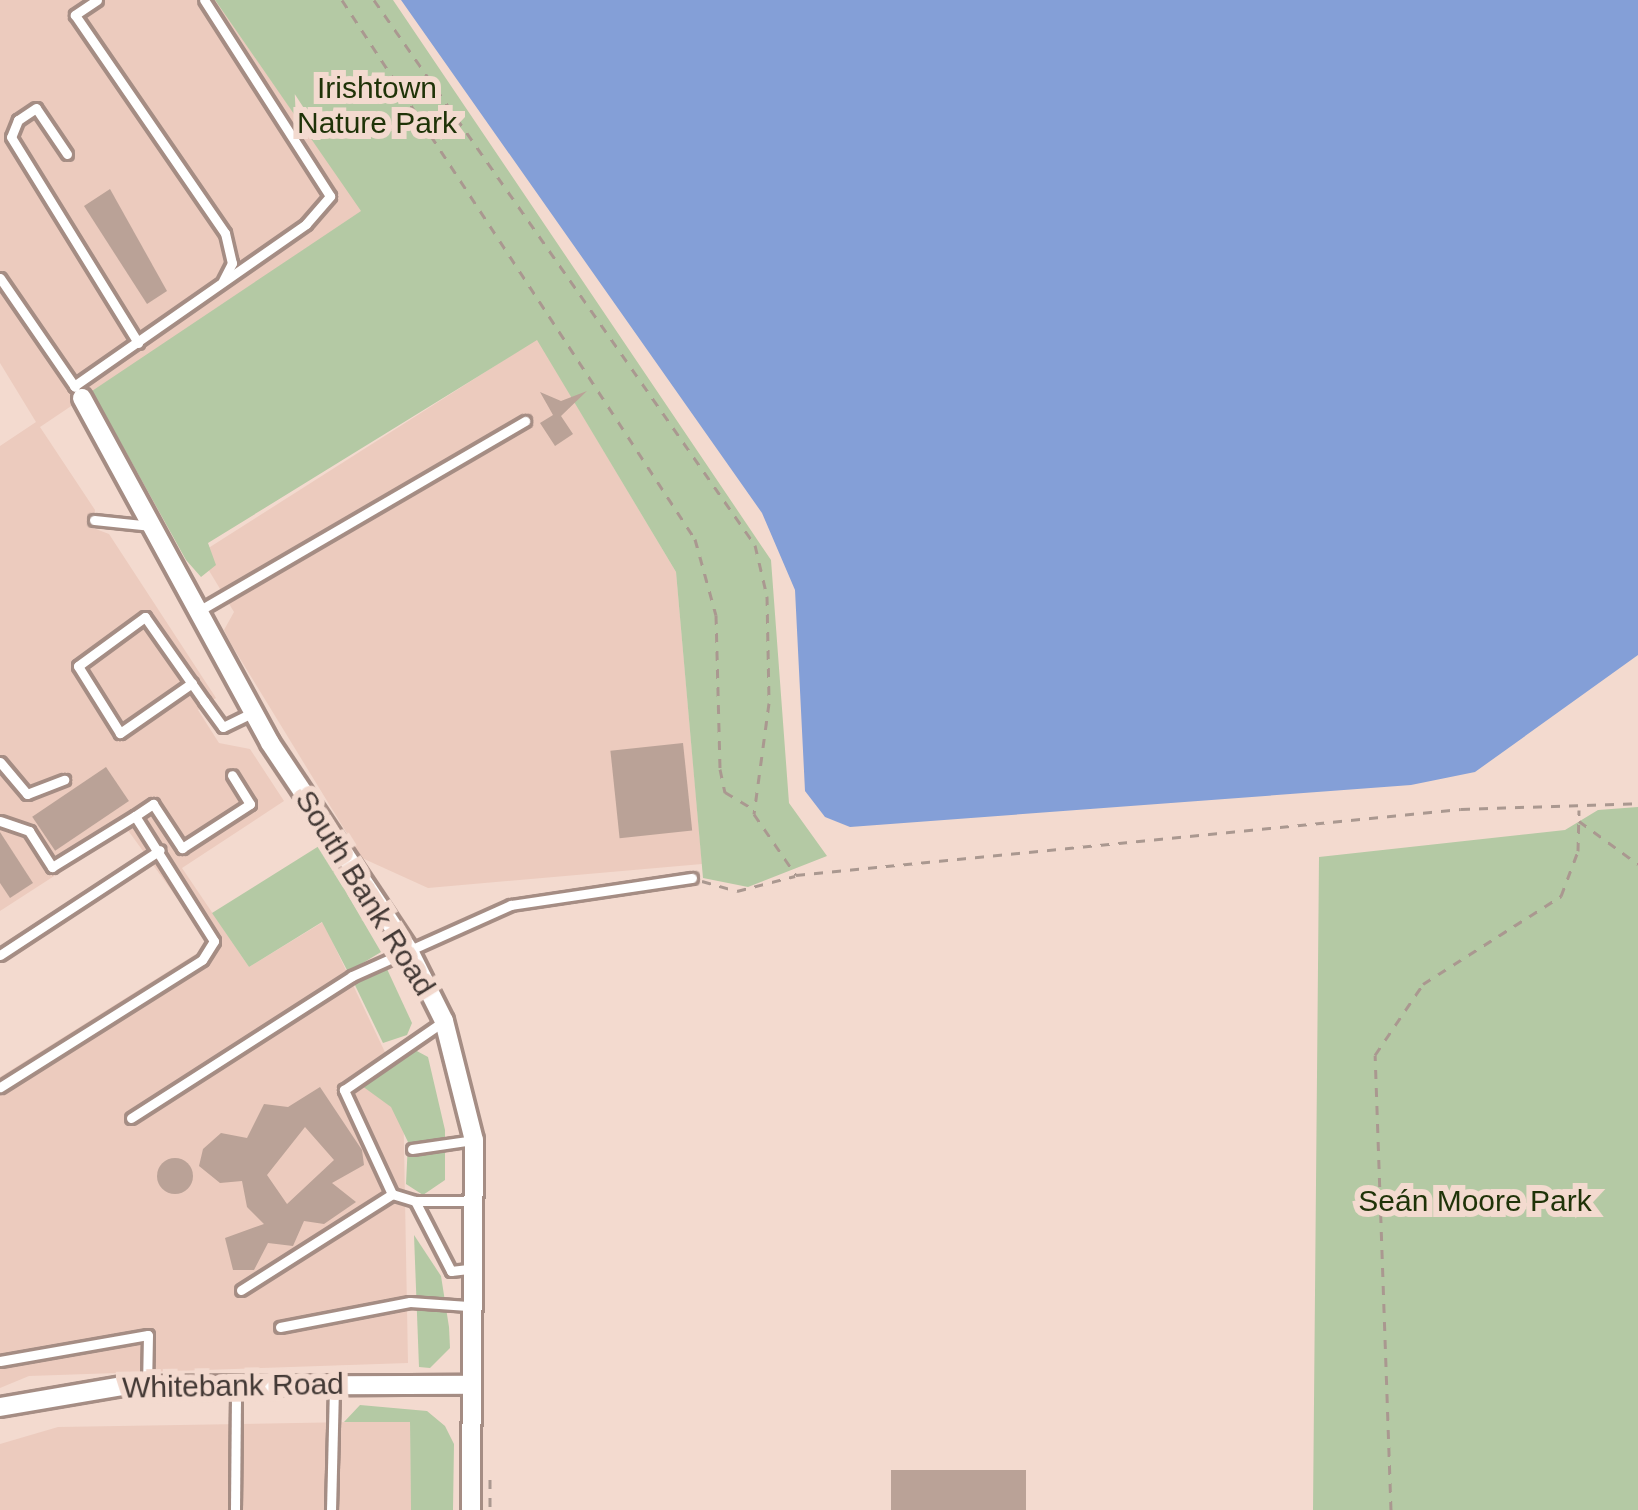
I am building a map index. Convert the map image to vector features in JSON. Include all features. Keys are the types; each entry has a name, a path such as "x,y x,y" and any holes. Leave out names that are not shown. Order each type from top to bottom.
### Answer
{"street":[{"name":"South Bank Road","path":"78,392 158,525 254,712 409,950 443,1021 474,1140 468,1269 471,1510"},
{"name":"Whitebank Road","path":"0,1407 49,1393 147,1387 469,1384"}],"lane":[{"path":"97,0 75,15 225,233 232,263 221,286"},
{"path":"0,278 78,392 138,343 322,211 330,184 204,0"},
{"path":"67,154 36,108 18,120 11,137 138,343"},
{"path":"202,609 525,421"},
{"path":"94,520 158,525"},
{"path":"192,683 120,733 78,666 145,617 192,683 223,728 254,712"},
{"path":"0,762 27,794 64,780"},
{"path":"0,821 29,832 52,867 153,804 182,848 250,804 232,775"},
{"path":"0,1088 210,952 211,929 135,816"},
{"path":"0,955 160,850"},
{"path":"131,1118 352,976 511,905 692,878"},
{"path":"443,1021 344,1090 392,1194 415,1201 473,1201"},
{"path":"412,1149 474,1140"},
{"path":"241,1290 392,1194"},
{"path":"415,1201 451,1271 468,1269"},
{"path":"280,1328 410,1302 468,1306"},
{"path":"0,1361 148,1335 147,1387"},
{"path":"235,1510 236,1386"},
{"path":"331,1510 334,1386"}],"path":[{"path":"342,0 695,539 716,615 720,769 725,792 755,808 796,875"},
{"path":"374,0 755,545 767,596 770,703 755,808"},
{"path":"692,878 737,891 796,875 1461,809 1638,803"},
{"path":"1391,1510 1375,1055 1423,984 1562,896 1579,808"},
{"path":"1579,821 1638,865"}],"shaded area":[{"path":"0,0 215,0 362,211 40,427 95,510 93,528 109,534 216,698 198,710 219,743 250,749 284,801 182,868 249,967 323,922 403,1090 408,1363 29,1376 0,1388 0,1077 199,952 206,938 127,829 0,911 0,446 36,422 0,363"},
{"path":"537,339 676,572 702,864 428,888 362,858 231,644 224,630 234,612 199,554"},
{"path":"410,1421 411,1510 0,1510 0,1444 58,1427"}],"green space":[{"name":"Irishtown Nature Park","path":"215,0 393,0 771,560 789,803 827,856 748,887 703,878 676,572 537,340 208,543 216,565 201,577 186,560 92,391 361,211"},
{"name":"Seán Moore Park","path":"1638,807 1638,1510 1313,1510 1319,857 1565,830 1598,810"},
{"path":"319,846 381,952 348,972 322,922 249,967 212,913"},
{"path":"387,969 412,1023 407,1035 383,1043 353,981"},
{"path":"415,1050 428,1057 445,1130 445,1180 423,1195 406,1184 408,1142 391,1107 358,1083"},
{"path":"414,1235 441,1276 449,1327 450,1348 430,1368 419,1367"},
{"path":"360,1405 427,1411 445,1426 454,1444 453,1510 411,1510 410,1422 344,1422"}],"water":[{"path":"401,0 1638,0 1638,655 1475,772 1411,785 850,827 825,817 805,791 795,590 762,513"}],"building":[{"path":"110,189 167,291 147,304 84,206"},
{"path":"587,391 561,416 573,434 555,446 540,423 553,415 540,392 561,401"},
{"path":"683,743 692,831 620,838 610,751"},
{"path":"106,767 129,801 55,851 32,817"},
{"path":"0,832 33,883 10,898 0,883"},
{"path":"320,1087 362,1150 364,1165 332,1183 356,1202 324,1224 304,1221 293,1246 268,1243 254,1270 233,1270 225,1238 264,1224 247,1207 242,1181 220,1183 199,1166 203,1149 221,1133 247,1138 264,1104 288,1107","holes":["305,1127 334,1160 287,1204 267,1175"]},
{"path":"175,1158 187,1164 193,1176 187,1188 175,1194 163,1188 157,1176 163,1164"},
{"path":"891,1470 1026,1470 1026,1510 891,1510"}]}
